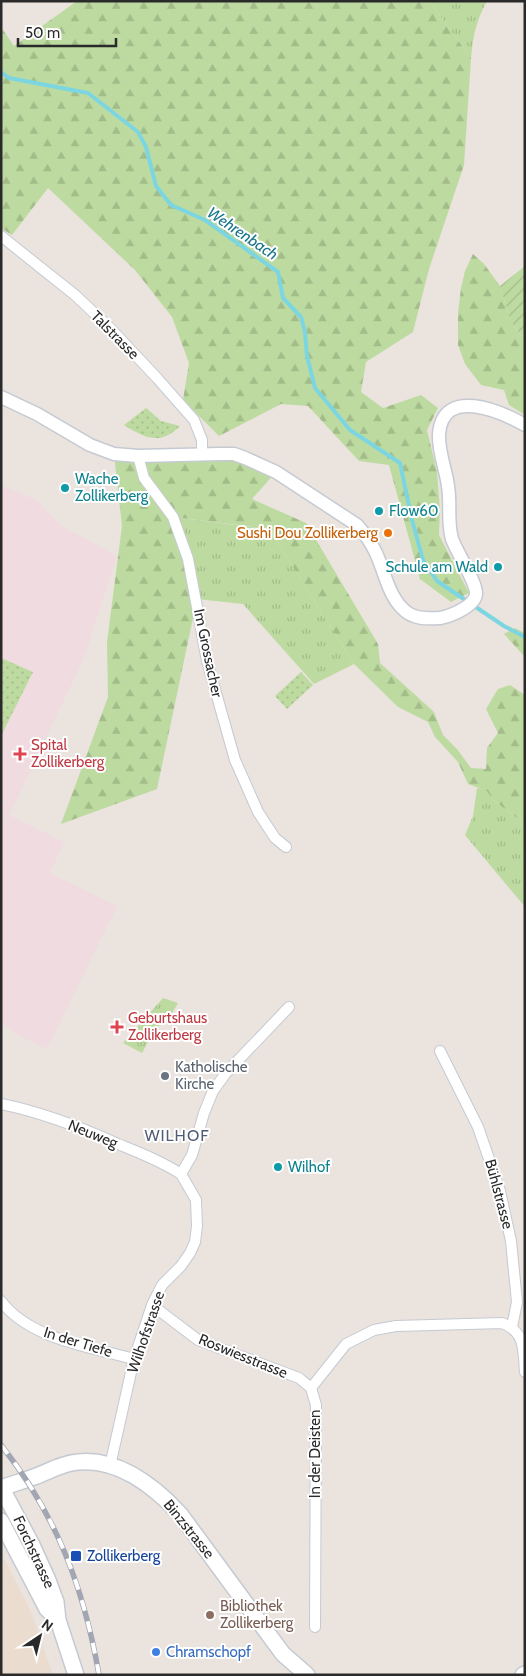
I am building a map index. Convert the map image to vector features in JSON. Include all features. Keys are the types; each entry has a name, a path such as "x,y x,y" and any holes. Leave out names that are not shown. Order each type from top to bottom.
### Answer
{"main road":[{"name":"Binzstrasse","path":"1,1488 77,1462 93,1462 110,1466 146,1482 168,1501 193,1531 283,1654 307,1675"},
{"name":"Forchstrasse","path":"1,1488 32,1545 47,1578 56,1602 58,1620 76,1675"},
{"name":"Forchstrasse","path":"1,1521 47,1609 58,1620"}],"street":[{"name":"Talstrasse","path":"1,236 75,295 111,329 157,378 194,420 202,440 202,454"},
{"path":"1,397 37,414 101,450 114,454 138,456 234,454 265,466 357,525 369,539 393,596 400,606 415,617 430,619 444,617 461,610 473,602 476,594 475,586 459,557 449,524 449,491 439,434 442,423 446,415 452,410 471,405 480,406 525,425"},
{"name":"Im Grossacher","path":"138,456 144,478 173,517 188,559 207,661 235,760 258,812 275,838 286,847"},
{"path":"181,1174 192,1155 204,1113 214,1091 226,1073 289,1007"},
{"name":"Bühlstrasse","path":"440,1052 478,1127 500,1191 511,1241 517,1302 512,1327"},
{"name":"Neuweg","path":"1,1104 40,1113 83,1128 167,1165 181,1174"},
{"name":"Wilhofstrasse","path":"110,1466 134,1359 152,1305 162,1284 181,1266 195,1242 197,1226 196,1200 181,1174"},
{"name":"In der Tiefe","path":"1,1301 9,1311 28,1326 50,1336 134,1359"},
{"name":"Roswiesstrasse","path":"152,1305 198,1340 299,1378 311,1388"},
{"name":"In der Deisten","path":"316,1627 316,1405 311,1388 346,1344 374,1330 396,1326 502,1323 512,1327"},
{"path":"512,1327 519,1334 522,1344 525,1372"}],"shaded area":[{"name":"Spital Zollikerberg","path":"1,485 39,501 62,526 117,556 84,658 9,815 64,842 50,873 117,906 47,1049 16,1034 1,1021"},
{"path":"1,1557 6,1562 31,1612 53,1675 1,1675"}],"green space":[{"path":"77,1 429,1 471,58 464,165 429,269 413,332 366,362 361,392 383,408 421,395 438,408 427,430 437,472 440,510 439,535 469,593 451,602 420,579 389,465 359,461 308,406 281,404 219,436 183,400 189,363 172,317 135,270 48,188 12,235 1,228 1,27 14,46"},
{"path":"429,1 487,1 476,29 471,58"},
{"path":"473,254 484,264 500,286 511,322 525,340 525,415 509,405 504,390 481,385 465,364 458,345 458,313 461,288 465,271"},
{"path":"525,266 525,340 511,322 500,286"},
{"path":"146,408 161,421 180,426 166,436 152,438 124,425"},
{"path":"114,454 221,454 276,472 252,499 306,523 378,644 380,663 434,712 443,735 457,749 471,768 486,769 487,748 498,733 486,709 498,689 510,685 525,695 525,824 493,800 487,791 468,784 458,762 435,737 428,722 398,707 354,664 269,529 174,517 197,599 157,789 61,824 108,697 107,642 122,526"},
{"path":"173,517 269,529 354,664 314,684 243,604 197,599"},
{"path":"515,628 525,633 525,657 504,634"},
{"path":"1,658 33,672 1,736"},
{"path":"301,672 313,685 287,709 275,696"},
{"path":"477,788 487,790 493,800 525,824 525,907 465,835 473,816"},
{"path":"163,998 178,1003 167,1022 156,1027 142,1053 123,1043"}],"waterway":[{"name":"Wehrenbach","path":"1,72 9,78 88,93 138,132 146,147 156,186 171,205 205,220 278,272 283,298 301,317 305,332 307,356 315,388 350,430 400,463 423,560 437,581 504,626 525,637"}],"railway":[{"path":"1,1445 37,1498 65,1553 85,1612 99,1675"}],"place":[{"name":"Wache Zollikerberg","path":"65,488"},
{"name":"Flow60","path":"379,511"},
{"name":"Sushi Dou Zollikerberg","path":"388,533"},
{"name":"Schule am Wald","path":"498,567"},
{"name":"Spital Zollikerberg","path":"20,754"},
{"name":"Geburtshaus Zollikerberg","path":"117,1027"},
{"name":"Katholische Kirche","path":"165,1076"},
{"name":"Wilhof","path":"278,1167"},
{"name":"Zollikerberg","path":"76,1556"},
{"name":"Bibliothek Zollikerberg","path":"210,1615"},
{"name":"Chramschopf","path":"156,1652"}],"district":[{"name":"WILHOF","path":"177,1135"}]}
